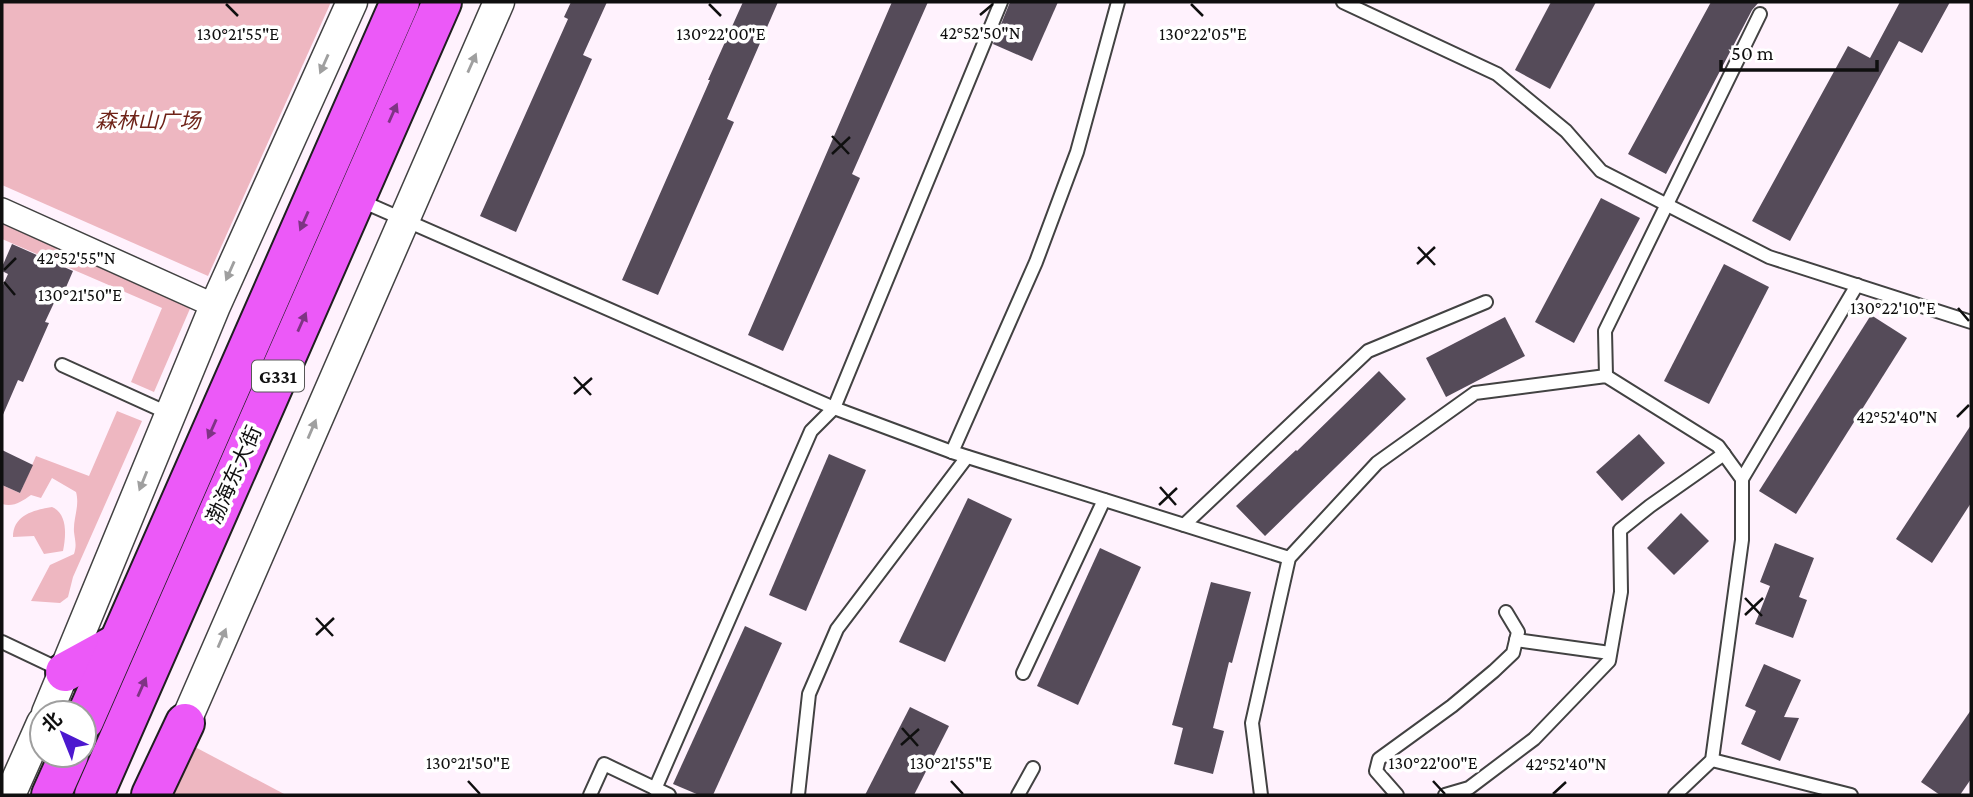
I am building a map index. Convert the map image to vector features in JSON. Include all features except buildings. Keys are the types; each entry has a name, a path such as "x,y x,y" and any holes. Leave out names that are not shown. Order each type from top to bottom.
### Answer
{"highway":[{"name":"渤海东大街","path":"94,795 338,192 400,2"},
{"name":"渤海东大街","path":"94,699 118,643 338,192 442,2"},
{"path":"65,672 118,643"},
{"path":"151,795 185,723"},
{"path":"106,795 114,750"},
{"path":"51,795 63,769"}],"street":[{"path":"53,699 215,306 352,2"},
{"path":"185,723 499,2"},
{"path":"2,211 215,306"},
{"path":"10,795 28,754"}],"lane":[{"path":"656,789 811,431 834,408 1001,2"},
{"path":"952,452 1036,262 1077,152 1118,2"},
{"path":"1343,2 1497,74 1566,131 1601,171 1769,257 1971,323"},
{"path":"1606,376 1605,331 1760,14"},
{"path":"338,192 834,408 967,457 1289,558"},
{"path":"1675,795 1712,760 1742,540 1742,479 1857,285"},
{"path":"1184,525 1368,351 1486,302"},
{"path":"62,365 170,414"},
{"path":"1261,795 1252,723 1289,558 1377,463 1475,393 1606,376 1718,446 1742,479"},
{"path":"1445,795 1469,788 1534,739 1609,661 1621,592 1620,530 1724,454"},
{"path":"798,795 809,694 837,629 967,457"},
{"path":"1023,673 1104,500"},
{"path":"1397,795 1376,771 1379,759 1452,706 1513,653 1518,632 1506,612"},
{"path":"1516,640 1610,653"},
{"path":"2,642 65,672"},
{"path":"1712,760 1851,795"},
{"path":"590,795 604,764 669,795"},
{"path":"1018,795 1033,768"}],"green space":[{"name":"森林山广场","path":"2,2 331,2 208,276 2,185"},
{"path":"2,221 192,304 154,392 131,382 162,308 2,239"},
{"path":"117,411 142,421 73,577 68,597 60,603 31,601 50,565 74,554 76,492 52,478 41,498 31,495 17,503 6,505 2,504 2,485 20,493 36,456 89,476"},
{"path":"52,507 63,520 63,551 44,554 34,536 13,537 17,523 26,515"},
{"path":"195,747 286,795 170,795"}]}
